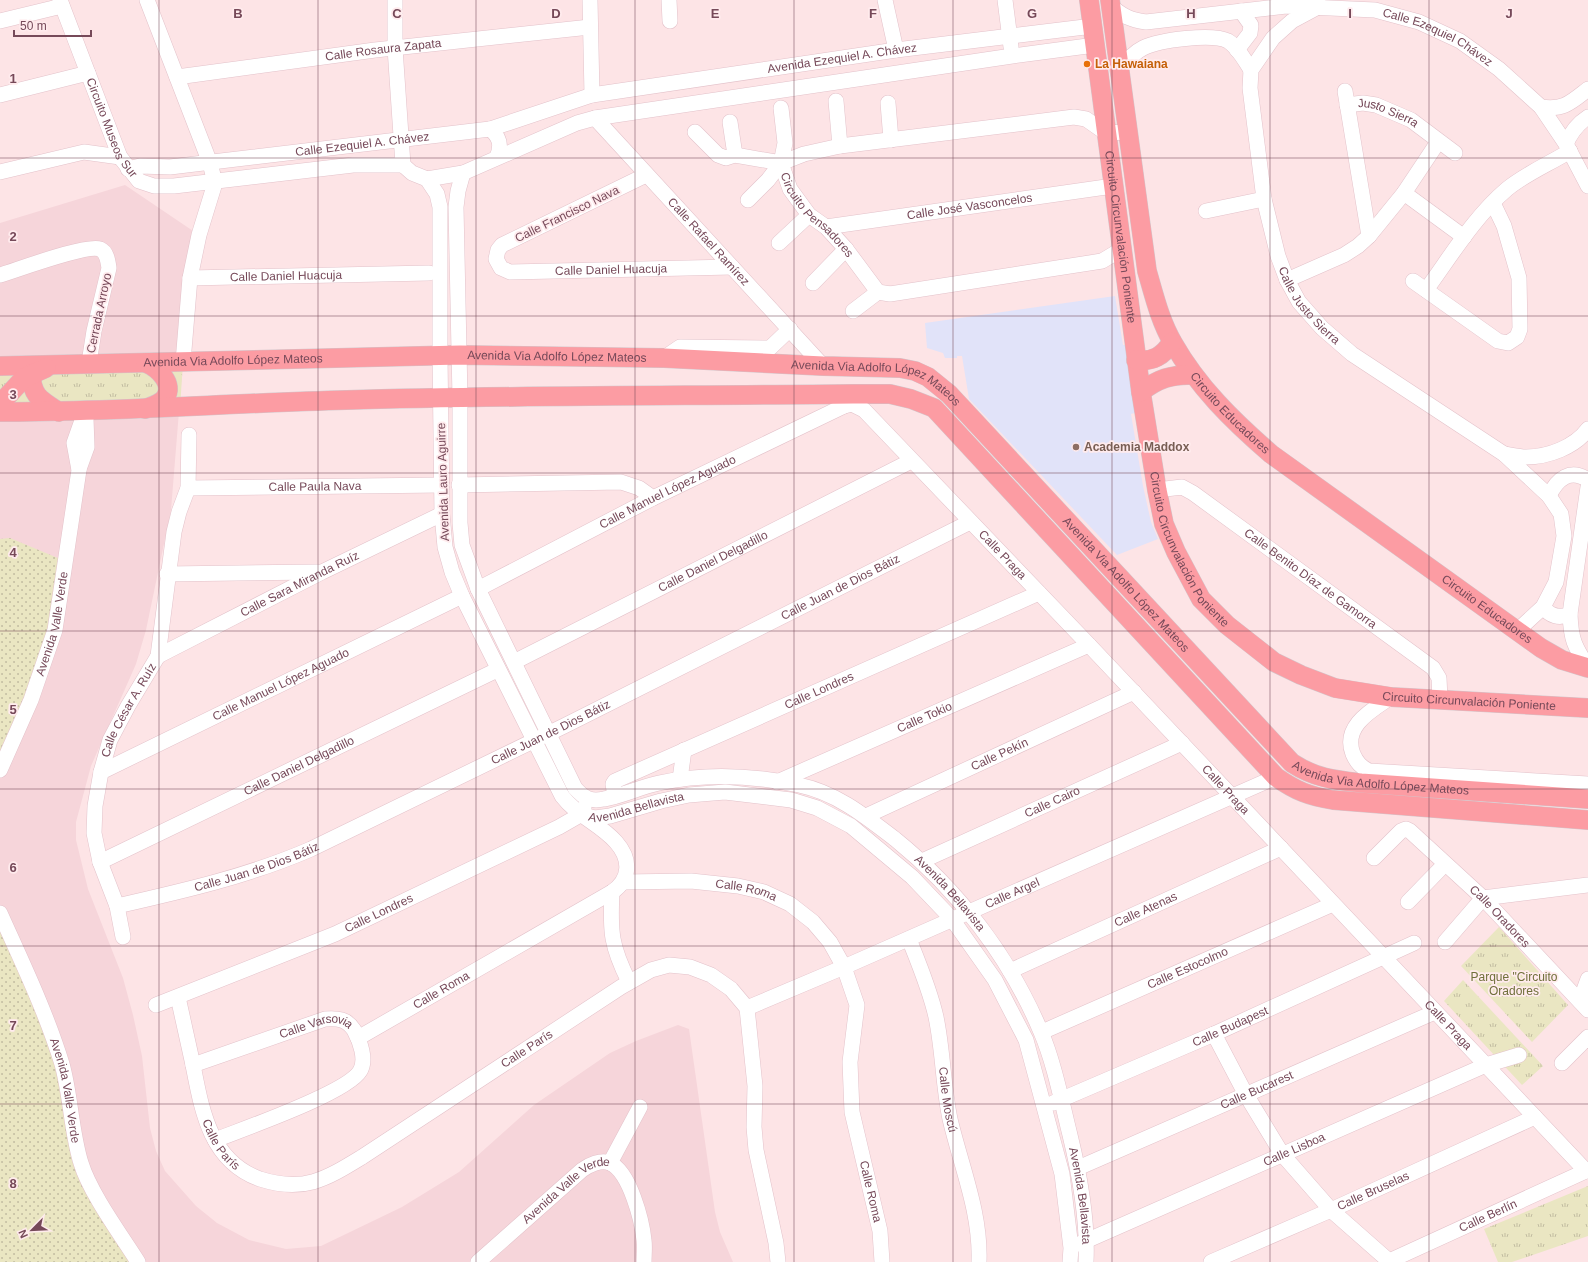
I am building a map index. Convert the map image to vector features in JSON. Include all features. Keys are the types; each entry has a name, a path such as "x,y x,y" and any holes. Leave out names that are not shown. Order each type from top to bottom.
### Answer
{"main road":[{"name":"Circuito Circunvalación Poniente","path":"1089,0 1140,392 1157,490 1164,524 1190,580 1201,599 1226,625 1274,662 1301,675 1335,688 1391,698 1440,699 1588,708"},
{"name":"Circuito Educadores","path":"1110,3 1147,271 1156,304 1172,342 1193,375 1232,420 1271,454 1541,648 1562,660 1588,667"},
{"path":"1136,360 1146,361 1157,358 1166,351 1172,342"},
{"name":"Avenida Via Adolfo López Mateos","path":"0,366 460,355 664,358 823,366 900,368 915,371 928,377 949,394 1292,763 1308,773 1328,779 1361,784 1588,799"},
{"path":"144,410 159,404 166,397 167,388 162,373 146,363"},
{"path":"0,404 24,378 57,364"},
{"path":"31,374 33,391 40,400 59,412"},
{"path":"1140,392 1152,383 1165,377 1179,374 1193,375"},
{"name":"Avenida Via Adolfo López Mateos","path":"0,412 85,412 263,403 440,398 856,401 890,394 911,398 934,408 1276,776 1303,794 1333,800 1588,820"}],"street":[{"path":"146,0 210,163 215,183 199,235 190,278 183,362"},
{"path":"394,0 395,48 403,165 412,173 427,179 463,173 577,123 595,118"},
{"path":"590,0 592,95"},
{"path":"669,0 670,21"},
{"path":"885,0 896,50"},
{"path":"1005,0 1012,56"},
{"path":"0,21 61,3"},
{"name":"Circuito Museos Sur","path":"61,3 124,163 139,180 154,186 215,183"},
{"name":"Calle Ezequiel Chávez","path":"1110,3 1121,15 1132,20 1146,22 1286,6 1320,6 1375,10 1419,22 1460,41 1499,68 1541,107 1568,148 1588,186"},
{"name":"Calle Justo Sierra","path":"1320,6 1281,29 1264,49 1251,70 1250,88 1264,199 1278,256 1286,280 1299,302 1317,323 1352,354 1504,454 1548,496 1561,514 1564,536 1556,582 1544,607 1517,631"},
{"path":"1237,50 1250,33 1251,25 1247,17 1241,11"},
{"name":"Avenida Ezequiel A. Chávez","path":"592,95 896,50 1093,26"},
{"name":"Calle Rosaura Zapata","path":"177,78 395,48 590,27"},
{"path":"1120,69 1131,56 1142,48 1155,44 1203,37 1228,41 1237,50 1251,70"},
{"name":"Avenida Ezequiel A. Chávez","path":"595,118 1095,45"},
{"path":"0,95 88,73"},
{"path":"1541,107 1556,109 1568,105 1588,89"},
{"name":"Calle Ezequiel A. Chávez","path":"0,172 84,152 140,166 170,167 490,129 592,95"},
{"name":"Justo Sierra","path":"1369,236 1346,98 1376,105 1411,120 1426,129 1438,142 1455,153"},
{"path":"836,101 840,146"},
{"path":"888,102 891,140"},
{"path":"748,200 768,180 781,163 785,142 781,108"},
{"name":"Circuito Pensadores","path":"878,292 846,249 826,227 809,215 790,189 781,163 804,154 840,146 1074,117 1086,119 1106,133"},
{"path":"1426,290 1464,237 1493,203 1520,179 1568,148 1571,132 1579,122 1588,117"},
{"name":"Calle Rafael Ramírez","path":"595,118 823,366"},
{"path":"730,122 735,155"},
{"path":"490,129 496,134 500,142 500,150 497,157"},
{"path":"695,132 718,155 726,158 735,155 781,163"},
{"path":"1106,133 1128,132"},
{"path":"1286,280 1344,255 1358,246 1369,236 1404,193 1438,142"},
{"name":"Calle Ezequiel A. Chávez","path":"215,183 353,165 403,165"},
{"name":"Avenida Lauro Aguirre","path":"463,173 458,191 456,207 460,355 459,486 462,545 478,589 575,788 582,796 589,800"},
{"name":"Calle Francisco Nava","path":"496,260 498,250 502,246 646,175"},
{"name":"Avenida Lauro Aguirre","path":"427,179 437,194 440,207 440,398 442,514 445,547 452,572 497,670 562,796 570,807 616,842 622,852 626,862 627,872 624,882"},
{"name":"Calle José Vasconcelos","path":"826,227 1113,186"},
{"path":"1404,193 1464,237"},
{"path":"1206,211 1264,199"},
{"path":"1413,281 1498,341 1508,343 1517,337 1520,329 1519,278 1504,226 1493,203"},
{"path":"779,243 809,215"},
{"path":"813,283 846,249"},
{"path":"854,311 878,292 890,294 1102,261 1122,249"},
{"name":"Cerrada Arroyo","path":"0,275 83,250 100,250 105,254 109,268 94,331 89,363"},
{"name":"Calle Daniel Huacuja","path":"496,260 501,268 510,272 732,267"},
{"name":"Calle Daniel Huacuja","path":"190,278 429,273"},
{"path":"664,358 680,347 770,348 790,329"},
{"name":"Calle Praga","path":"856,401 911,461 1134,692 1587,1171"},
{"name":"Calle Manuel López Aguado","path":"478,589 653,498 856,401"},
{"name":"Avenida Valle Verde","path":"0,770 31,700 55,630 79,470 74,444 85,412"},
{"name":"Calle Justo Sierra","path":"1504,454 1526,457 1548,455 1568,446 1588,429"},
{"name":"Calle César A. Ruíz","path":"123,937 117,906 100,862 94,833 95,806 101,772 110,740 128,706 158,656 167,574 179,512 188,488 189,435"},
{"name":"Calle Daniel Delgadillo","path":"514,662 911,461"},
{"path":"1548,496 1557,482 1571,475 1579,474 1588,480"},
{"path":"459,486 620,482 639,488 653,498"},
{"name":"Calle Paula Nava","path":"188,488 442,485"},
{"name":"Calle Benito Díaz de Gamorra","path":"1157,490 1182,487 1193,493 1433,668 1439,678 1440,699"},
{"path":"1588,487 1570,614 1570,630 1574,647 1588,667"},
{"name":"Calle Sara Miranda Ruíz","path":"158,656 322,572 442,514"},
{"name":"Calle Juan de Dios Bátiz","path":"117,906 173,894 276,864 533,741 970,522"},
{"path":"167,574 322,572"},
{"name":"Calle Londres","path":"615,796 612,784 615,781 1039,593"},
{"name":"Calle Manuel López Aguado","path":"101,772 462,596"},
{"path":"1544,607 1552,615 1564,616 1570,614"},
{"name":"Calle Tokio","path":"763,796 778,781 1089,645"},
{"name":"Calle Daniel Delgadillo","path":"100,862 497,670"},
{"name":"Calle Pekín","path":"866,816 1134,692"},
{"path":"1391,698 1359,720 1352,733 1350,742 1355,758 1358,764 1370,771 1588,784"},
{"name":"Calle Cairo","path":"922,861 1182,744"},
{"path":"680,779 684,750"},
{"name":"Avenida Bellavista","path":"589,800 602,800 680,779 725,775 778,781 825,793 846,803 866,816 922,861 969,911 1010,971 1042,1032 1062,1100 1078,1168 1087,1240 1086,1262"},
{"name":"Calle Argel","path":"747,1008 909,939 969,911 1276,776"},
{"name":"Avenida Bellavista","path":"580,815 595,818 610,816 661,801 689,795 725,792 791,800 817,808 851,826 912,877 952,919 995,980 1026,1040 1062,1174 1070,1255"},
{"name":"Calle Londres","path":"156,1005 335,934 559,827 580,815 589,800"},
{"name":"Calle Oradores","path":"1374,858 1401,831 1406,829 1483,898 1584,1006"},
{"name":"Calle Atenas","path":"1010,971 1281,848"},
{"path":"1408,902 1445,864"},
{"name":"Calle Roma","path":"358,1038 612,892 624,882 691,881 738,886 764,892 790,904 813,922 830,942 844,967 857,1005 850,1062 852,1112 880,1231 882,1262"},
{"path":"1445,942 1483,898 1588,885"},
{"path":"612,892 610,922 613,942 617,958 629,982"},
{"name":"Calle Estocolmo","path":"1042,1032 1333,904"},
{"name":"Avenida Valle Verde","path":"0,913 29,978 62,1066 75,1143 81,1164 100,1202 138,1262"},
{"name":"Calle Moscú","path":"909,939 932,1002 950,1117 974,1212 980,1244 979,1262"},
{"name":"Calle Budapest","path":"1045,1107 1385,958 1414,943"},
{"name":"Calle París","path":"178,997 205,1119 215,1140 231,1163 252,1176 278,1185 306,1184 333,1174 629,982 651,970 669,965 690,967 711,976 731,989 747,1008"},
{"path":"1584,1006 1588,979"},
{"path":"747,1008 755,1086 756,1150 776,1243 778,1262"},
{"name":"Calle Bucarest","path":"1078,1168 1245,1093 1436,1012"},
{"name":"Calle Varsovia","path":"193,1065 325,1019 338,1018 350,1024 358,1038 363,1057 361,1070 352,1081 329,1094 215,1140"},
{"path":"1214,1034 1245,1093 1282,1154 1331,1210 1389,1262"},
{"path":"1562,1063 1588,1037"},
{"name":"Calle Lisboa","path":"1070,1255 1087,1240 1486,1065 1519,1055"},
{"path":"610,1163 640,1107"},
{"name":"Calle Bruselas","path":"1211,1262 1331,1210 1535,1117"},
{"name":"Avenida Valle Verde","path":"478,1262 582,1170 599,1162 610,1163 620,1172 640,1216 644,1242 644,1262"},
{"name":"Calle Berlín","path":"1389,1262 1587,1171"}],"shaded area":[{"path":"125,185 199,235 183,362 171,510 146,630 136,664 91,766 76,822 76,840 88,889 123,978 133,1015 142,1056 150,1128 156,1151 165,1171 196,1206 217,1223 249,1240 286,1249 321,1246 402,1207 459,1172 534,1105 610,1053 678,1025 689,1029 715,1212 720,1232 733,1262 0,1262 0,223"},
{"name":"Academia Maddox","path":"1115,296 1123,345 1128,345 1138,412 1131,414 1143,486 1151,522 1158,539 1117,555 969,399 962,356 957,356 957,358 945,358 943,353 927,348 925,323"}],"green space":[{"path":"183,362 180,408 0,412 0,366"},
{"path":"10,538 65,561 55,630 0,770 0,539"},
{"path":"0,913 55,1043 75,1143 132,1262 0,1262"},
{"name":"Parque \"Circuito Oradores","path":"1499,927 1568,1005 1532,1042 1461,966"},
{"path":"1463,980 1543,1066 1522,1085 1444,1001"},
{"path":"1588,1186 1588,1236 1512,1262 1498,1262 1484,1229"}],"place":[{"name":"La Hawaiana","path":"1087,64"},
{"name":"Academia Maddox","path":"1076,447"}]}
